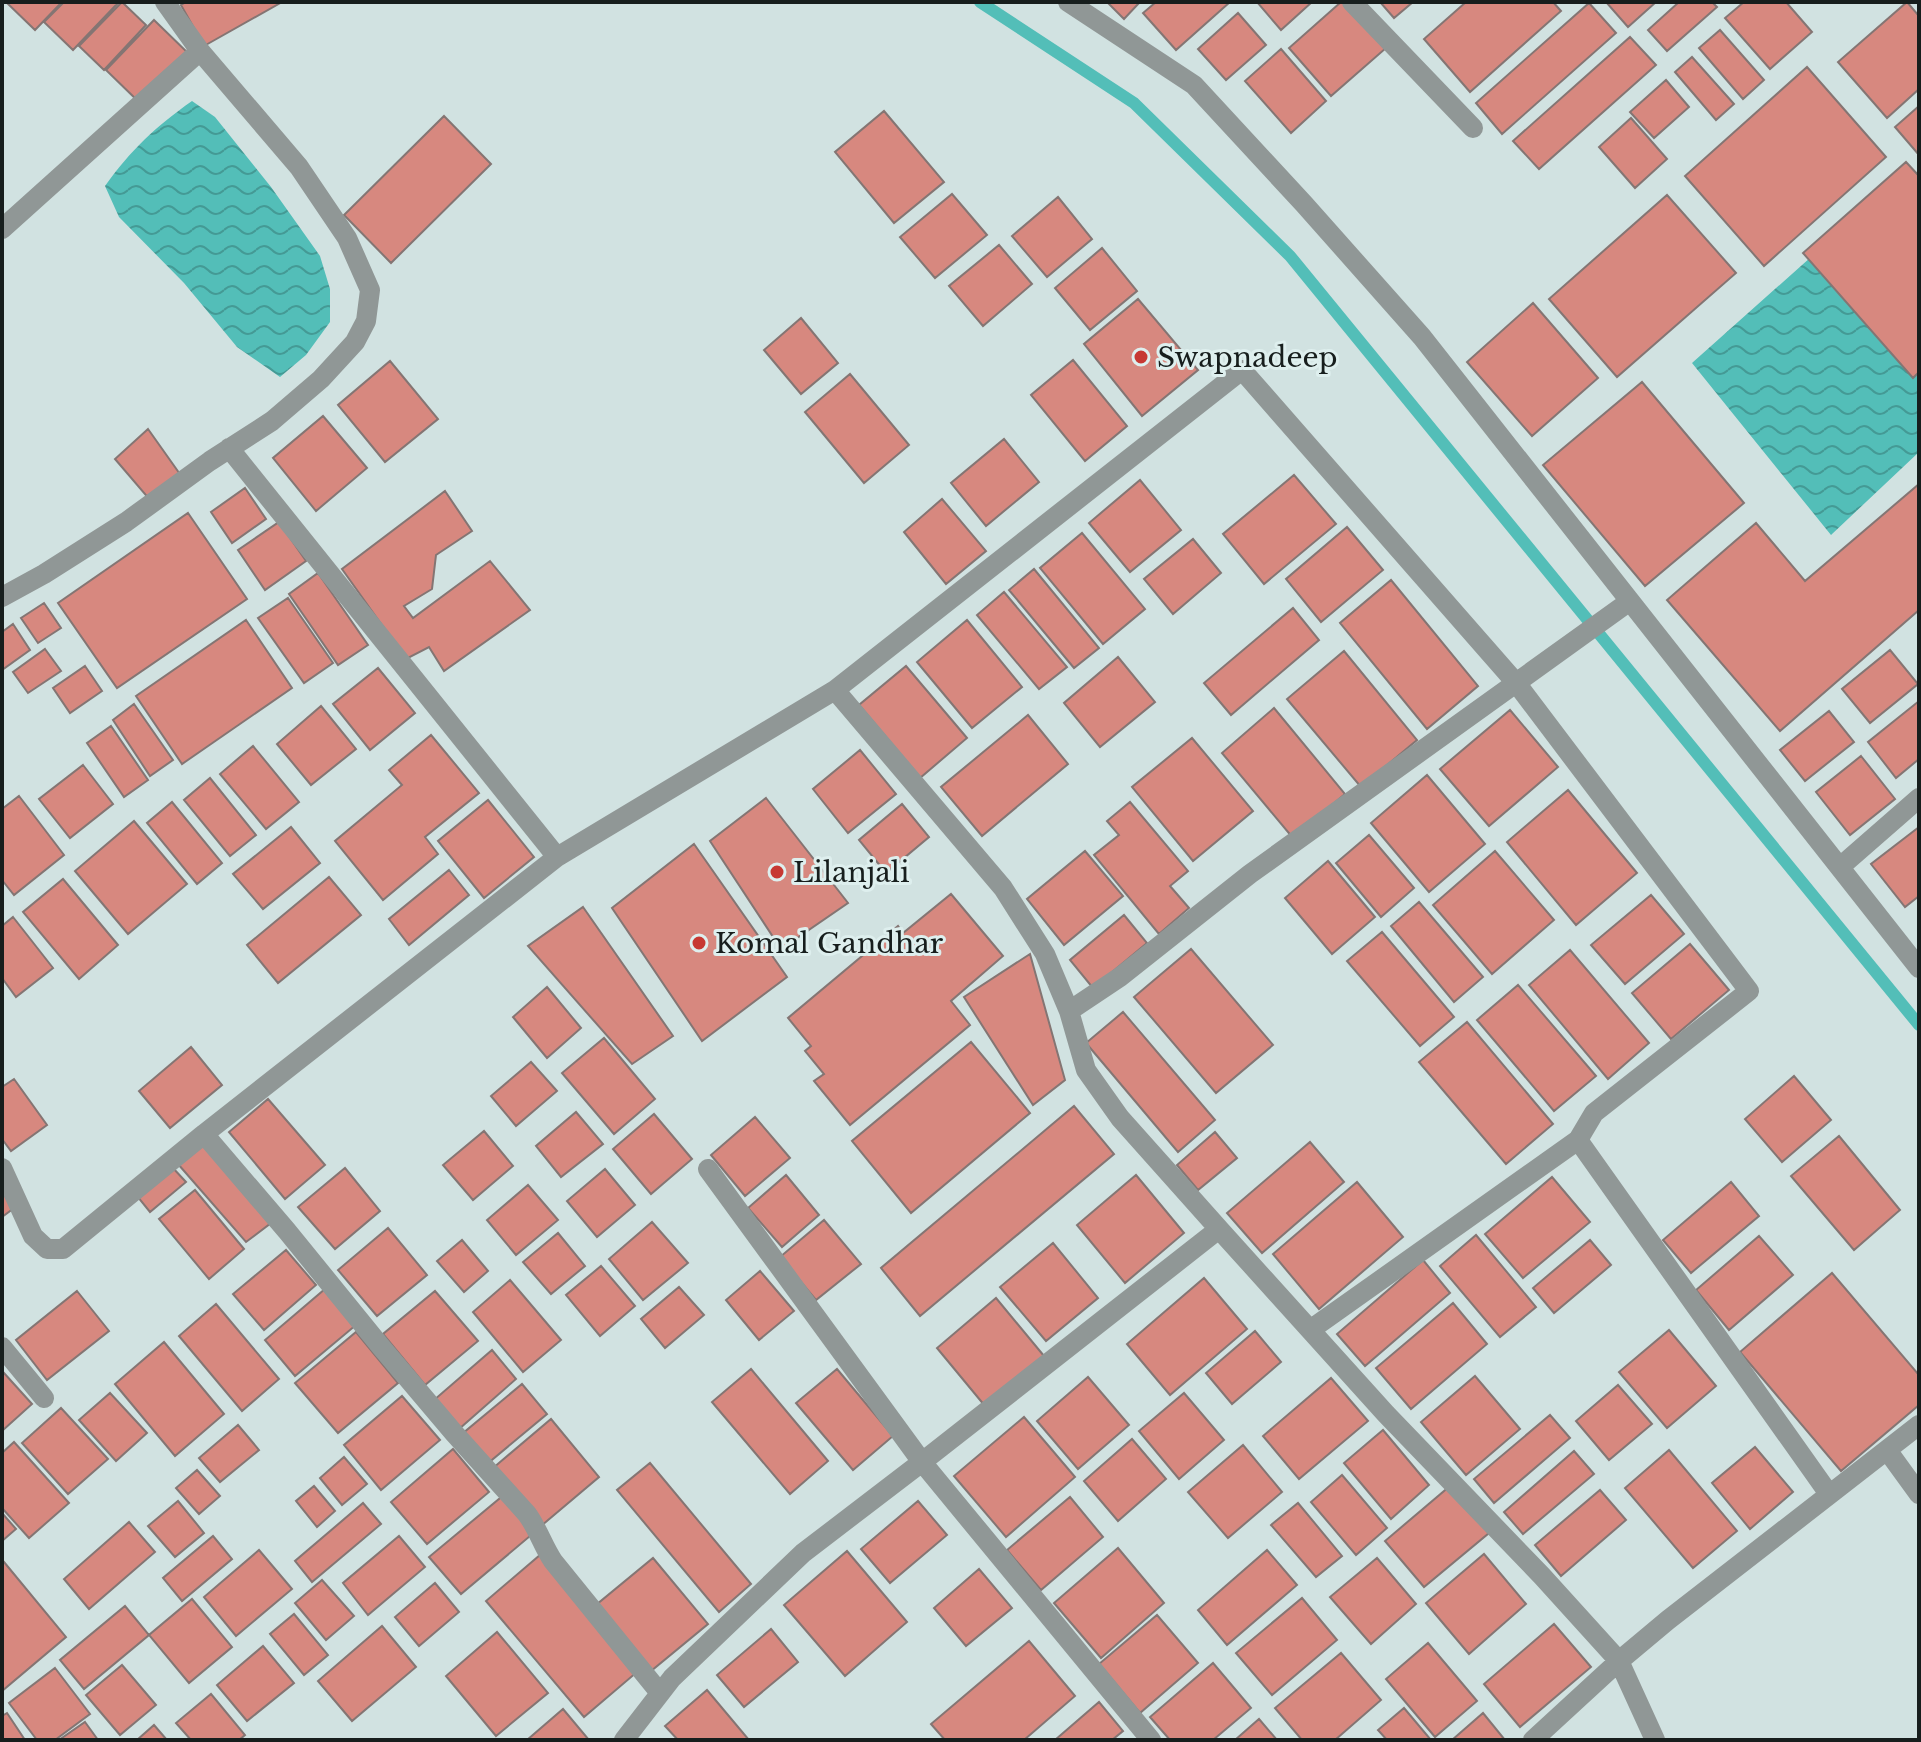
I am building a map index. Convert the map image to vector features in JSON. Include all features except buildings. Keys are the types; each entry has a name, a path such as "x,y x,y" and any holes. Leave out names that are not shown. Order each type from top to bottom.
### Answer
{"street":[{"path":"2,597 126,522 272,421 321,379 355,342 366,321 370,290 347,238 299,167 200,51 165,2"},
{"path":"1068,2 1194,85 1422,337 1919,968"},
{"path":"1352,2 1473,128"},
{"path":"2,229 200,51"},
{"path":"2,1168 33,1236 47,1249 63,1249 204,1134 557,857 835,690 1242,370 1517,684 1749,991 1594,1113 1578,1140 1310,1330"},
{"path":"229,448 557,857"},
{"path":"1069,1011 1120,977 1250,874 1630,601"},
{"path":"835,690 1003,888 1045,954 1069,1011 1086,1070 1120,1118 1386,1414 1619,1661 1655,1740"},
{"path":"1840,867 1919,798"},
{"path":"204,1134 392,1360 527,1514 537,1527 543,1546 553,1561 660,1693"},
{"path":"1578,1140 1829,1494"},
{"path":"708,1169 922,1462 1151,1740"},
{"path":"624,1740 672,1678 803,1553 1219,1229"},
{"path":"2,1347 44,1398"},
{"path":"1533,1740 1668,1620 1919,1425"},
{"path":"1887,1450 1919,1494"}],"water":[{"path":"192,101 215,117 271,187 320,256 330,289 330,322 306,355 280,377 237,347 184,283 119,217 105,186 144,140"},
{"path":"1820,249 1919,352 1919,452 1831,535 1692,363"}],"waterway":[{"path":"980,2 1134,103 1290,256 1919,1025"}],"place":[{"name":"Swapnadeep","path":"1141,357"},
{"name":"Lilanjali","path":"777,872"},
{"name":"Komal Gandhar","path":"699,943"}]}
